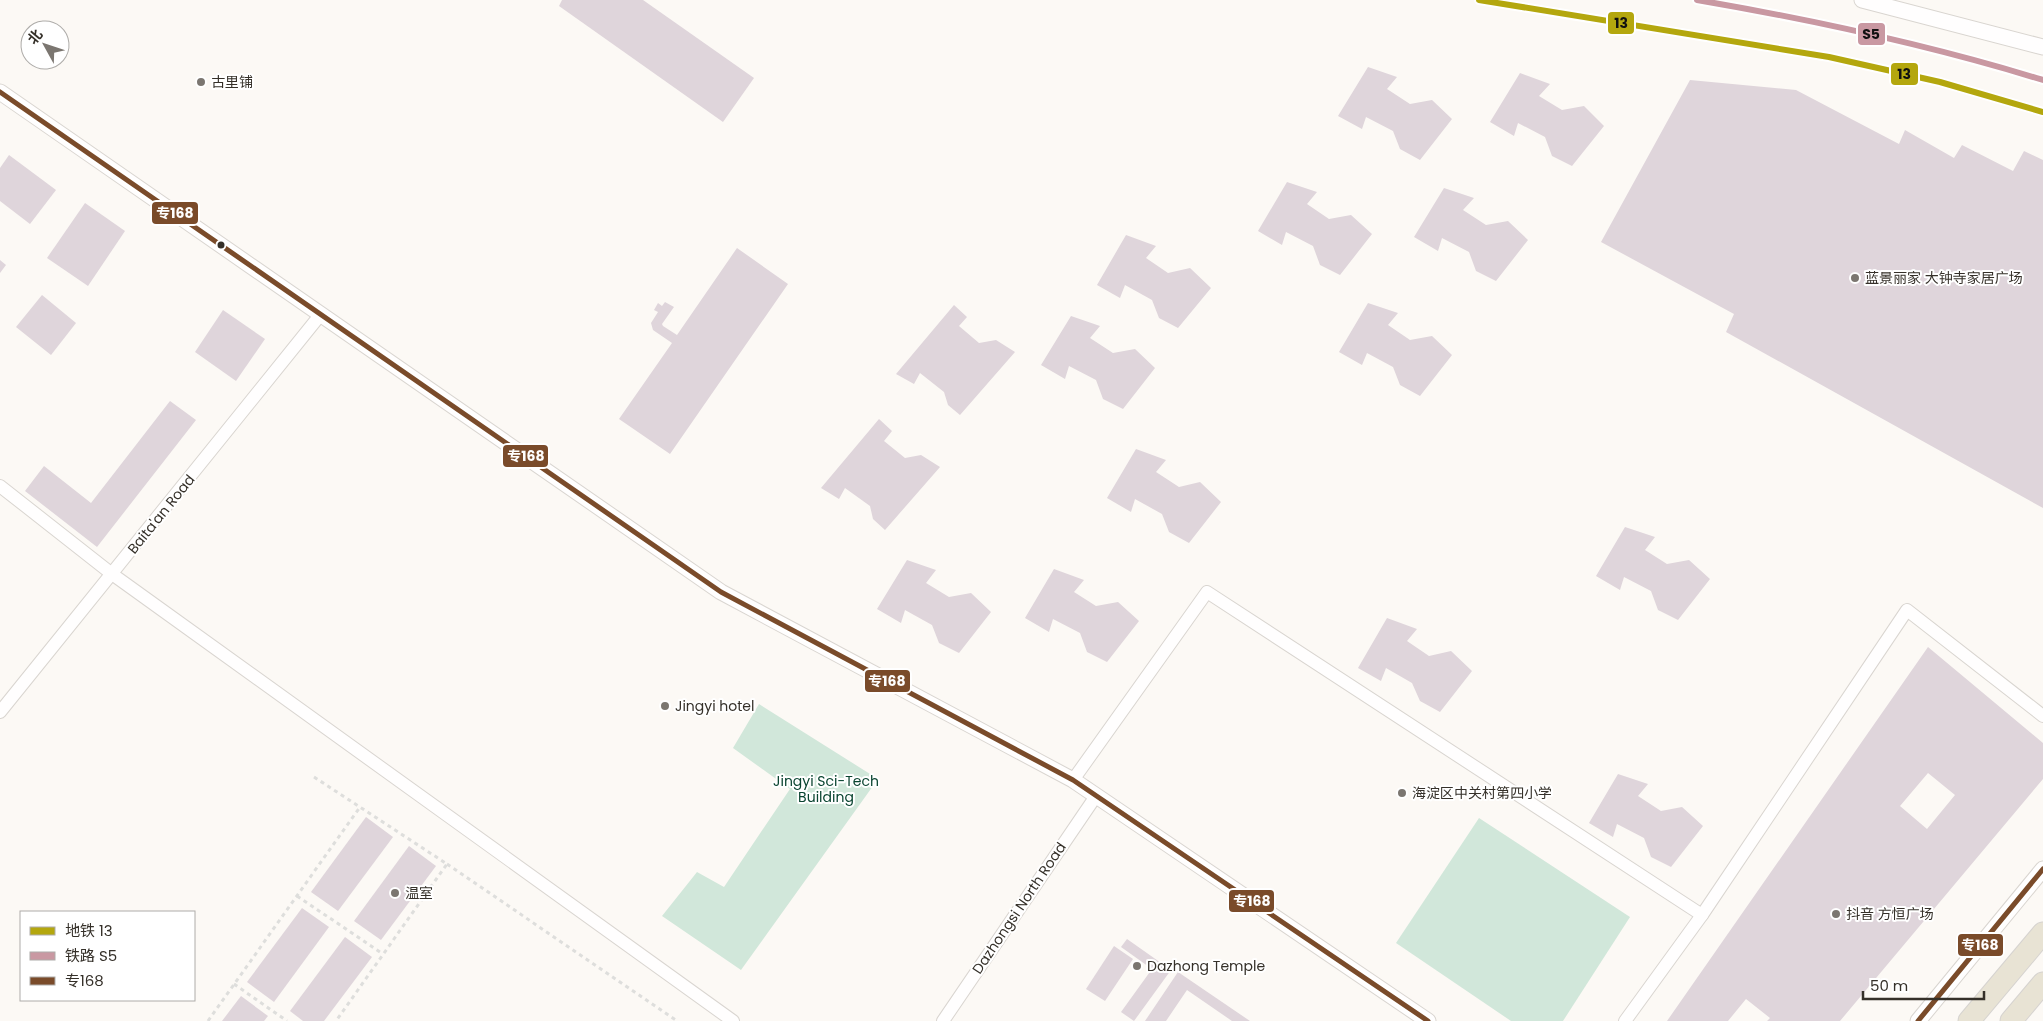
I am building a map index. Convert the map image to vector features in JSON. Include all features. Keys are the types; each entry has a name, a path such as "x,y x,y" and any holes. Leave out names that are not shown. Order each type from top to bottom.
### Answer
{"highway":[{"path":"1969,1021 2043,933"},
{"path":"2011,1021 2043,983"}],"street":[{"path":"1862,0 2043,47"},
{"path":"0,92 721,592 1073,780 1428,1021"},
{"name":"Baita'an Road","path":"0,712 321,314"},
{"path":"0,486 112,574 733,1021"},
{"path":"1073,780 1207,592 1702,915"},
{"path":"1625,1021 1702,915 1907,610 2043,716"},
{"name":"Dazhongsi North Road","path":"942,1021 1096,796"},
{"path":"1918,1021 2043,868"}],"path":[{"path":"314,777 447,864 677,1021"},
{"path":"208,1021 360,807"},
{"path":"336,1021 447,864"},
{"path":"297,896 383,954"},
{"path":"234,984 288,1021"}],"green space":[{"name":"Jingyi Sci-Tech Building","path":"759,704 878,779 741,970 662,916 697,872 724,887 790,789 733,748"},
{"path":"1479,818 1630,917 1563,1021 1511,1021 1396,943"}],"building":[{"path":"562,0 643,0 754,78 723,122 559,6"},
{"path":"1368,67 1397,77 1387,89 1410,104 1432,100 1452,119 1420,160 1400,149 1393,131 1366,117 1362,129 1338,116"},
{"path":"1520,73 1550,84 1539,96 1562,110 1584,106 1604,126 1572,166 1552,156 1545,137 1518,123 1514,136 1490,122"},
{"name":"蓝景丽家 大钟寺家居广场","path":"1690,80 1796,90 1899,144 1905,130 1954,158 1962,145 2013,171 2024,151 2043,160 2043,508 1726,332 1734,314 1601,242"},
{"path":"9,155 56,190 30,224 0,201 0,168"},
{"path":"1287,182 1317,192 1307,204 1329,219 1351,215 1372,234 1340,275 1320,265 1313,246 1286,232 1282,245 1258,231"},
{"path":"1444,188 1474,198 1463,210 1486,225 1508,221 1528,240 1496,281 1476,271 1469,252 1442,238 1438,251 1414,237"},
{"path":"85,203 125,231 88,286 47,258"},
{"path":"1126,235 1156,246 1146,258 1168,273 1190,268 1211,288 1178,328 1159,318 1152,300 1125,285 1120,298 1097,285"},
{"path":"737,248 788,284 670,454 619,419 672,343 653,330 651,323 658,312 654,310 658,303 662,306 665,302 674,307 662,324 677,335"},
{"path":"0,260 6,265 0,273"},
{"path":"42,295 76,323 51,355 16,327"},
{"path":"1368,303 1398,313 1388,325 1410,340 1432,336 1452,355 1420,396 1400,385 1393,367 1367,353 1362,365 1339,352"},
{"path":"954,305 967,317 959,326 979,343 996,340 1015,352 960,415 948,405 944,392 920,373 914,384 896,374"},
{"path":"223,310 265,339 236,381 195,352"},
{"path":"1071,316 1100,326 1090,338 1113,353 1135,349 1155,368 1123,409 1103,399 1096,380 1069,366 1065,379 1041,365"},
{"path":"170,401 196,420 97,547 25,491 44,466 91,503"},
{"path":"879,419 892,431 884,441 905,458 921,455 940,467 885,530 873,519 870,506 845,488 839,499 821,488"},
{"path":"1136,449 1166,460 1156,472 1179,487 1200,482 1221,502 1189,543 1169,532 1162,514 1135,499 1131,512 1107,498"},
{"path":"1625,527 1655,537 1645,550 1667,564 1689,560 1710,579 1678,620 1658,610 1651,591 1624,577 1620,590 1596,576"},
{"path":"907,560 936,570 926,583 949,597 971,593 991,612 959,653 939,643 932,625 905,610 901,623 877,609"},
{"path":"1054,569 1084,580 1074,592 1096,606 1118,602 1139,621 1107,662 1087,652 1080,633 1053,619 1049,632 1025,618"},
{"path":"1387,618 1417,629 1407,641 1429,656 1451,651 1472,671 1440,712 1420,701 1412,683 1386,668 1381,681 1358,668"},
{"name":"抖音 方恒广场","path":"1928,647 2043,743 2043,779 1840,1021 1767,1021 1770,1018 1746,999 1728,1021 1667,1021","holes":["1928,773 1955,795 1927,829 1900,806"]},
{"path":"1618,774 1648,784 1638,796 1661,811 1682,807 1703,826 1671,867 1651,857 1644,838 1617,824 1613,837 1589,823"},
{"name":"温室","path":"366,817 393,837 338,911 311,892"},
{"name":"温室","path":"409,846 436,866 381,940 354,921"},
{"path":"302,908 329,927 274,1002 247,982"},
{"path":"345,937 372,957 324,1021 303,1021 290,1011"},
{"path":"1127,939 1171,970 1134,1021 1121,1012 1152,969 1121,947"},
{"path":"1114,946 1133,959 1105,1001 1086,989"},
{"path":"1178,972 1250,1021 1232,1021 1187,990 1166,1021 1145,1021"},
{"path":"241,996 268,1016 264,1021 222,1021"}],"metro line":[{"name":"13","path":"1479,0 1829,57 1940,82 2043,112"}],"rail line":[{"name":"S5","path":"1697,0 1871,34 2043,80"}],"transit line":[{"name":"专168","path":"0,92 721,592 1073,780 1428,1021"},
{"name":"专168","path":"1918,1021 2043,869"}],"place":[{"name":"古里铺","path":"201,82"},
{"name":"蓝景丽家 大钟寺家居广场","path":"1855,278"},
{"name":"Jingyi hotel","path":"665,706"},
{"name":"海淀区中关村第四小学","path":"1402,793"},
{"name":"温室","path":"395,893"},
{"name":"抖音 方恒广场","path":"1836,914"},
{"name":"Dazhong Temple","path":"1137,966"}]}
